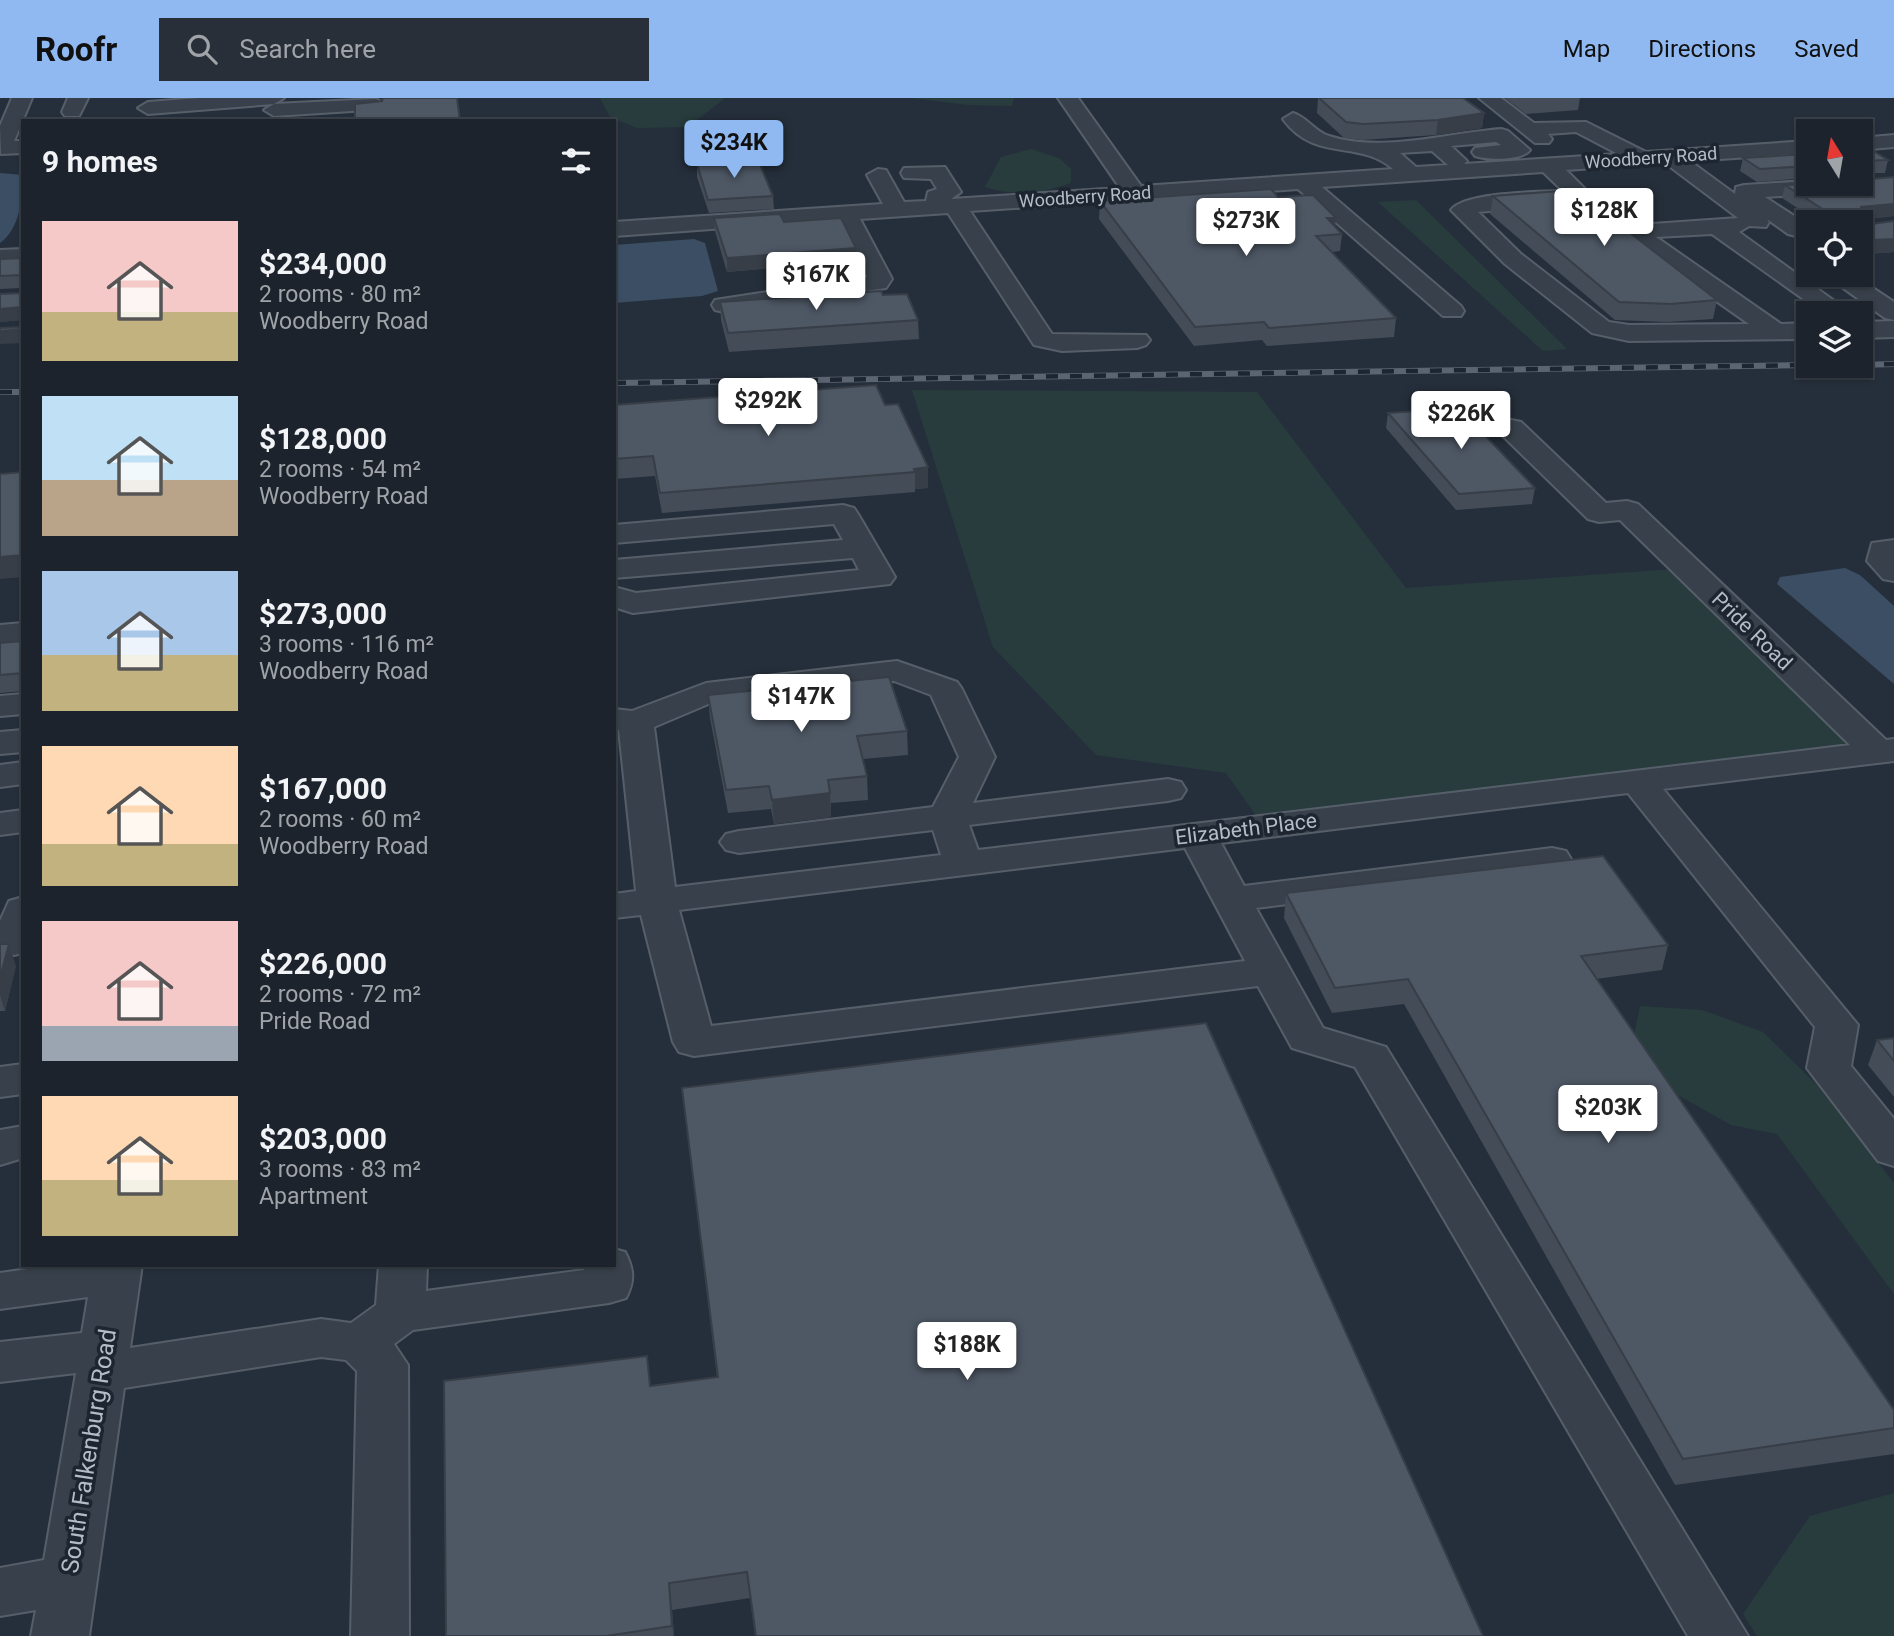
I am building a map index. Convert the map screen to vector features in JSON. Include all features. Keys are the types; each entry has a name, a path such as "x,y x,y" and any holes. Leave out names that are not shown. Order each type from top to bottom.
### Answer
{"street":[{"path":"21,147 1,148 16,126 22,98"},
{"path":"1069,98 1135,193"},
{"path":"274,106 148,108 349,106 372,101"},
{"path":"1480,103 1528,129 1575,163"},
{"path":"1411,174 1381,149 1439,146 1449,139 1501,135 1500,127 1480,103"},
{"path":"1293,119 1320,141 1385,152"},
{"path":"1528,129 1579,126 1642,158"},
{"path":"1702,131 1739,152"},
{"path":"1601,137 1639,135"},
{"path":"1873,143 1894,141"},
{"path":"1439,146 1468,170"},
{"name":"Woodberry Road","path":"616,229 719,212 954,212 1135,193 1796,148"},
{"path":"1670,157 1796,247"},
{"path":"1548,165 1582,196 1775,331"},
{"path":"912,173 938,173 961,166"},
{"path":"938,173 950,192 936,197 954,212 1043,340 1062,343 1137,340"},
{"path":"878,175 897,210"},
{"path":"1303,182 1452,311"},
{"path":"1796,188 1744,192 1796,229"},
{"path":"1582,196 1486,203 1462,210 1513,259 1601,328 1629,333 1796,331"},
{"path":"954,212 1324,198"},
{"path":"724,305 877,283 880,279 846,213"},
{"path":"1633,232 1760,224"},
{"path":"1716,226 1822,301"},
{"path":"0,257 21,256"},
{"path":"1855,287 1894,313"},
{"path":"1873,329 1894,328"},
{"name":"Pride Road","path":"1511,428 1599,513 1627,510 1886,751"},
{"path":"616,534 843,514 880,576 633,603 616,597"},
{"path":"616,569 862,548"},
{"path":"1894,549 1883,550 1882,561 1894,572"},
{"path":"0,635 21,633"},
{"path":"963,863 947,817 977,757 945,689 897,671 706,693 625,721 631,826 657,900 694,1042 1271,971"},
{"path":"0,706 21,704"},
{"path":"0,743 21,741"},
{"name":"Elizabeth Place","path":"616,906 1886,751"},
{"path":"0,776 21,773"},
{"path":"1638,782 1837,1025 1829,1068 1894,1150"},
{"path":"739,842 1168,790"},
{"path":"0,824 21,821"},
{"path":"1197,835 1307,1038 1371,1057 1718,1636"},
{"path":"1232,899 1552,859"},
{"path":"0,1082 21,1079"},
{"path":"0,1149 1,1145 21,1142"},
{"path":"380,1636 383,1365 380,1328 402,1267"},
{"path":"0,1362 103,1361 321,1338 610,1285 608,1267"},
{"path":"0,1291 117,1270"},
{"name":"South Falkenburg Road","path":"60,1636 117,1270"},
{"path":"0,1592 69,1580"}],"green space":[{"path":"600,98 725,98 688,127 637,128 610,117"},
{"path":"912,98 1014,98 1012,106 968,105"},
{"path":"1031,149 1059,158 1071,169 1071,183 1028,192 1007,192 985,187 1001,157"},
{"path":"1416,200 1567,349 1543,351 1378,202"},
{"path":"912,390 1257,392 1406,588 1675,569 1855,745 1257,817 1226,773 1096,755 993,647"},
{"path":"1640,1006 1702,1010 1763,1032 1817,1085 1894,1183 1894,1294 1777,1134 1731,1125 1669,1090 1634,1036"},
{"path":"1894,1493 1894,1636 1757,1636 1743,1614 1810,1516"}],"water":[{"path":"0,173 21,175 21,202 16,221 7,237 0,243"},
{"path":"694,239 705,243 718,291 702,296 616,303 616,245"},
{"path":"1845,568 1860,575 1894,606 1894,684 1777,584 1780,577"}],"building":[{"path":"383,98 457,98 460,119 355,119 355,104 382,101"},
{"path":"1319,98 1463,98 1484,113 1438,120 1363,124 1346,122"},
{"path":"1873,151 1888,160 1873,161"},
{"path":"1796,155 1796,167 1760,169 1743,158"},
{"path":"758,160 773,196 708,200 697,164"},
{"path":"1894,177 1894,204 1861,207 1861,210 1824,210 1802,196 1873,196 1873,179"},
{"path":"1785,185 1796,185 1796,192"},
{"path":"1271,189 1278,197 1313,195 1336,218 1327,218 1342,234 1316,236 1396,318 1269,328 1264,322 1195,327 1100,201"},
{"path":"1573,190 1587,200 1595,200 1637,228 1625,229 1717,300 1671,304 1619,302 1493,196"},
{"path":"780,214 784,222 841,218 856,248 727,258 714,218"},
{"path":"1894,221 1894,239 1873,240 1873,224"},
{"path":"21,258 21,275 0,276 0,259"},
{"path":"881,291 883,295 907,294 918,320 728,333 720,302"},
{"path":"21,293 21,307 0,309 0,294"},
{"path":"21,327 21,329 0,331 0,328"},
{"path":"876,385 885,405 898,404 928,467 914,469 915,472 660,493 653,456 616,459 616,405"},
{"path":"1459,408 1535,488 1459,494 1388,413"},
{"path":"21,472 21,555 0,557 0,474"},
{"path":"21,641 21,673 0,675 0,643"},
{"path":"889,677 907,731 857,736 867,776 828,780 830,793 772,800 769,786 726,790 708,695"},
{"path":"1603,856 1668,945 1581,956 1894,1410 1894,1428 1683,1459 1408,979 1335,988 1286,893"},
{"path":"0,944 9,944 0,978"},
{"path":"1206,1023 1483,1636 756,1636 747,1572 669,1583 672,1626 606,1636 446,1636 444,1381 647,1356 650,1386 718,1377 682,1088"},
{"path":"1894,1038 1894,1061 1877,1040"}],"railway":[{"path":"1873,365 1894,364"},
{"path":"616,383 1796,365"},
{"path":"0,392 21,392"}]}
